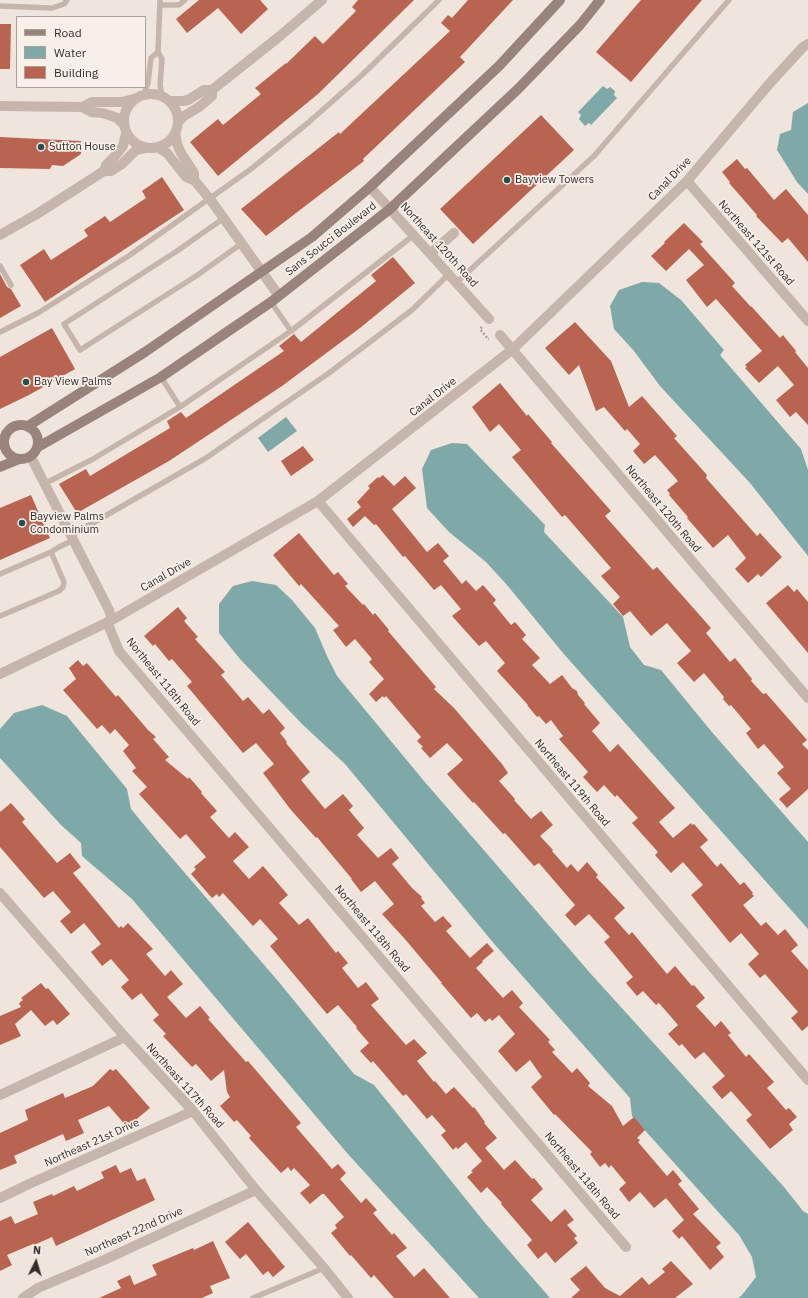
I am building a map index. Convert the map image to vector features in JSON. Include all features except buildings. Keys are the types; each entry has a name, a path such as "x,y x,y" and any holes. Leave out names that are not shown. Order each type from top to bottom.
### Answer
{"street":[{"path":"165,99 183,101 188,100 204,90 212,90 280,36 322,0"},
{"name":"Sans Soucci Boulevard","path":"28,426 145,352 312,237 370,187 499,66 560,0"},
{"name":"Sans Soucci Boulevard","path":"38,447 161,376 275,299 390,209 518,89 580,25 600,0"},
{"name":"Canal Drive","path":"0,674 110,621 318,501 513,350 687,181 770,83 803,47 808,44"},
{"path":"178,121 212,96 212,90"},
{"path":"0,106 82,107 92,102 122,102 154,94 165,99 174,107 178,114 176,133 177,144 194,173 194,180"},
{"path":"104,171 106,165 123,146 125,129 124,117 126,110 131,103 140,97"},
{"path":"82,107 91,112 117,118 136,144 145,148"},
{"path":"0,235 37,214 104,171 111,171 122,164 136,150 158,147 170,141 176,133"},
{"path":"158,147 167,153 186,177 194,180 210,199 262,272 275,299"},
{"name":"Northeast 121st Road","path":"687,181 808,321"},
{"name":"Northeast 120th Road","path":"370,187 489,319"},
{"path":"431,253 454,233"},
{"name":"Northeast 120th Road","path":"500,335 808,698"},
{"path":"0,467 17,460 31,457 38,447 38,437 36,433 28,426 22,425 12,427 2,437 5,450 12,458 17,460"},
{"name":"Northeast 118th Road","path":"31,457 109,610 110,621 119,651 626,1247"},
{"name":"Northeast 119th Road","path":"318,501 808,1080"},
{"name":"Northeast 117th Road","path":"0,893 125,1037 193,1111 256,1190 348,1298"},
{"path":"0,1095 125,1037"},
{"name":"Northeast 21st Drive","path":"0,1198 193,1111"},
{"name":"Northeast 22nd Drive","path":"23,1298 38,1288 104,1260 256,1190"}],"lane":[{"path":"0,6 52,8 64,4 67,0"},
{"path":"165,99 160,85 162,58 158,52 160,2 179,5 185,0"},
{"path":"0,332 38,313 137,250 251,169 309,122 362,75 439,0"},
{"path":"457,282 594,156 729,0"},
{"path":"146,86 148,83 151,58 158,52"},
{"path":"140,97 145,88"},
{"path":"224,218 177,251 64,324 80,350 196,276 241,244"},
{"path":"44,484 93,459 180,407 291,331 414,235"},
{"path":"0,266 11,285"},
{"path":"0,574 51,552 73,537 206,458 323,378 412,310 449,274"},
{"path":"275,299 291,331"},
{"path":"161,376 180,407"},
{"path":"0,616 59,591 64,582 51,552"},
{"path":"253,1298 324,1268"}],"water":[{"path":"603,86 607,89 610,87 615,91 614,95 617,98 591,125 589,123 585,126 579,119 581,115 578,112"},
{"path":"808,103 808,194 797,182 777,150 780,134 791,130 793,112"},
{"path":"642,282 659,283 681,300 724,350 720,355 801,449 808,470 808,556 750,483 660,386 634,351 614,329 610,306 619,290"},
{"path":"286,417 297,431 268,452 258,438"},
{"path":"452,443 467,444 545,525 544,532 623,617 630,647 644,665 661,670 711,731 808,842 808,929 563,653 507,585 486,562 449,532 427,508 422,469 431,450"},
{"path":"252,581 276,585 292,600 315,628 337,676 424,781 591,974 784,1187 803,1211 808,1214 808,1298 738,1298 756,1277 752,1257 739,1235 632,1116 630,1098 496,946 345,764 302,724 240,659 219,633 219,604 233,586"},
{"path":"42,705 67,716 127,789 131,809 159,843 278,981 354,1074 374,1085 485,1223 550,1298 479,1298 347,1153 132,899 82,856 81,843 61,825 0,758 0,729 14,713"}],"place":[{"name":"Sutton House","path":"41,147"},
{"name":"Bayview Towers","path":"507,180"},
{"name":"Bay View Palms","path":"26,382"},
{"name":"Bayview Palms Condominium","path":"22,523"}]}
